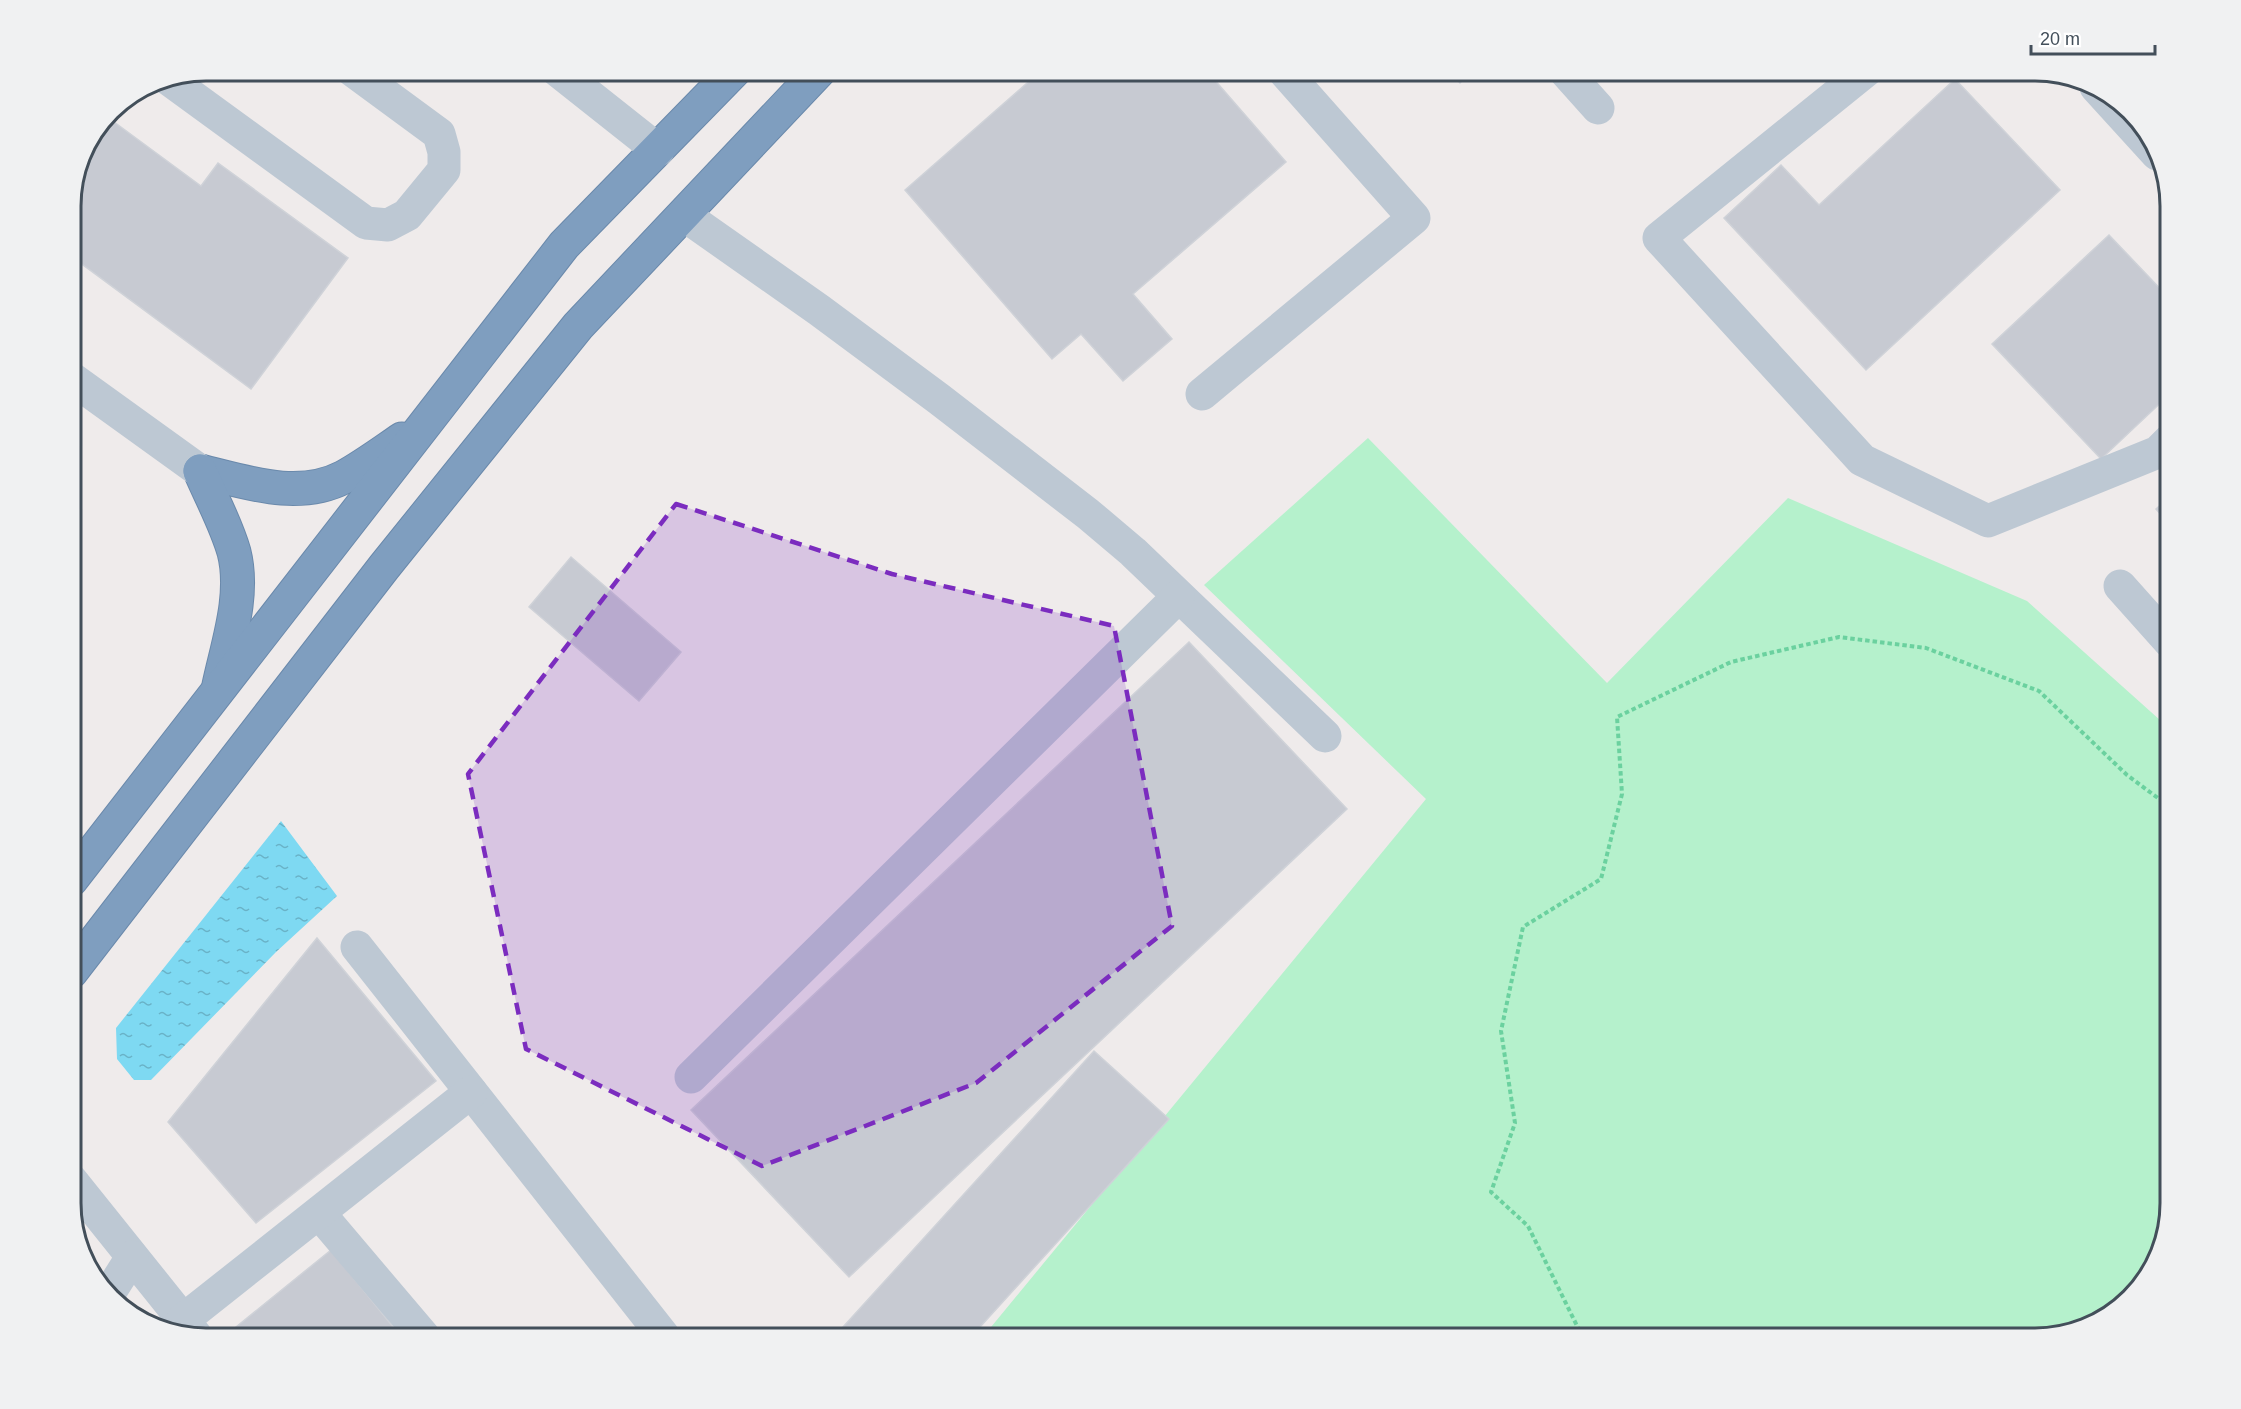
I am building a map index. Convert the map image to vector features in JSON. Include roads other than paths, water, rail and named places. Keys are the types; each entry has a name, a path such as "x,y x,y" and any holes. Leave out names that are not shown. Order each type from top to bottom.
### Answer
{"highway":[{"path":"81,867 564,245 724,81"},
{"path":"81,959 384,567 571,335 810,81"},
{"path":"200,471 272,488 298,488 323,484 343,477 424,425"},
{"path":"200,471 234,553 237,578 236,603 217,692"}],"street":[{"path":"176,84 366,223 388,225 407,215 444,170 444,152 438,135 367,81"},
{"path":"571,81 658,150"},
{"path":"1202,394 1414,218 1293,81"},
{"path":"1574,81 1598,108"},
{"path":"1853,81 1659,238 1862,460 1988,521 2160,450"},
{"path":"684,215 819,310 1088,514 1133,552 1325,736"},
{"path":"81,385 200,471"},
{"path":"2120,586 2160,631"},
{"path":"691,1077 1178,597"},
{"path":"357,947 657,1328"},
{"path":"191,1327 319,1213 471,1092"},
{"path":"81,1193 189,1327"},
{"path":"319,1213 417,1328"},
{"path":"113,1287 132,1257"}],"water":[{"path":"281,821 337,896 276,952 151,1080 134,1080 117,1059 116,1028"}]}
